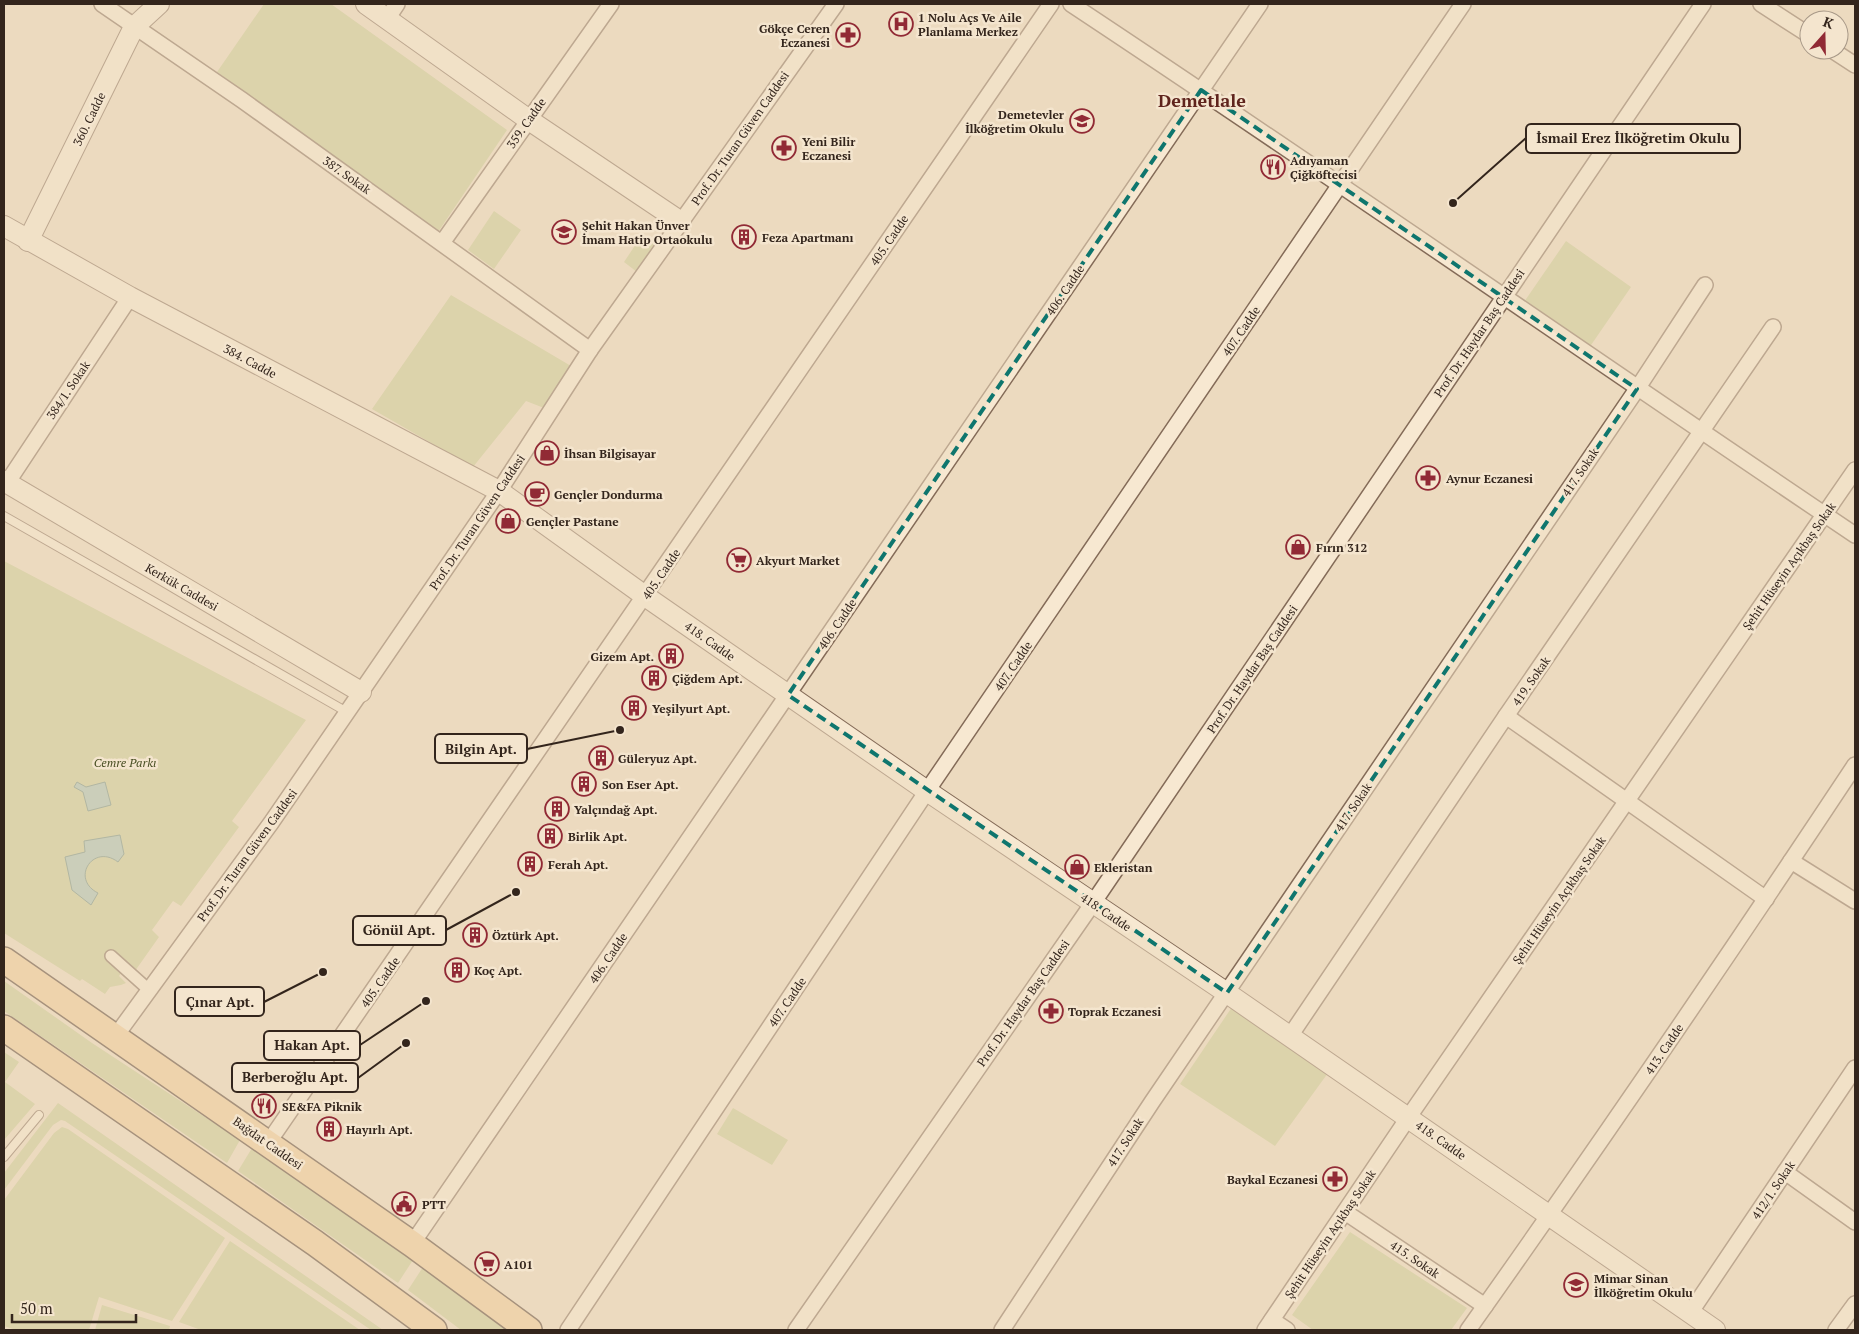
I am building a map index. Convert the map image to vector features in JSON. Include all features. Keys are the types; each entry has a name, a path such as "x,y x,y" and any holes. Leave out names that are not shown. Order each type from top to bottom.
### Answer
{"main road":[{"name":"Bağdat Caddesi","path":"4,960 412,1244 529,1330"},
{"path":"4,1028 315,1243 422,1325"}],"street":[{"name":"387. Sokak","path":"102,4 242,100 590,350"},
{"name":"360. Cadde","path":"28,241 134,27 159,4"},
{"path":"366,4 392,11 529,120 681,222"},
{"name":"359. Cadde","path":"442,243 611,4"},
{"name":"Prof. Dr. Turan Güven Caddesi","path":"115,1037 271,823 499,492 590,350 836,4"},
{"name":"405. Cadde","path":"268,1143 646,596 1051,4"},
{"path":"1070,4 1201,90 1503,298 1855,535"},
{"name":"406. Cadde","path":"412,1244 1260,4"},
{"name":"407. Cadde","path":"568,1330 928,791 1463,4"},
{"name":"Prof. Dr. Haydar Baş Caddesi","path":"796,1330 1093,903 1702,4"},
{"path":"1762,4 1799,28"},
{"name":"384. Cadde","path":"4,226 130,297 499,492"},
{"name":"417. Sokak","path":"1002,1330 1152,1102 1637,389 1705,285"},
{"name":"384/1. Sokak","path":"5,482 130,297"},
{"name":"419. Sokak","path":"1290,1036 1506,716 1773,327"},
{"name":"Şehit Hüseyin Açıkbaş Sokak","path":"1269,1325 1408,1118 1855,470"},
{"name":"Kerkük Caddesi","path":"5,482 361,692"},
{"name":"418. Cadde","path":"499,492 788,695 1290,1036 1715,1330"},
{"path":"1506,716 1766,898"},
{"name":"413. Cadde","path":"1468,1330 1550,1216 1855,765"},
{"path":"1791,861 1855,901"},
{"path":"111,956 149,990"},
{"name":"412/1. Sokak","path":"1690,1313 1855,1068"},
{"path":"1785,1172 1855,1222"},
{"name":"415. Sokak","path":"1345,1212 1485,1306"},
{"path":"1836,1330 1855,1304"},
{"path":"1269,1325 1287,1330"}],"lane":[{"path":"4,516 347,712"},
{"path":"4,1157 39,1115"}],"highlighted area":[{"path":"1201,90 1637,389 1227,993 788,695"}],"green space":[{"path":"264,4 331,4 507,130 438,232 217,72"},
{"path":"494,211 521,230 494,269 468,250"},
{"path":"642,235 655,245 637,272 624,262"},
{"path":"1566,241 1631,287 1589,348 1524,302"},
{"path":"451,295 571,366 544,408 526,401 473,467 372,409"},
{"name":"Cemre Parkı","path":"4,561 306,720 232,821 239,827 181,906 173,901 152,930 159,937 135,971 127,964 119,976 126,983 110,987 105,994 82,979 80,981 4,933"},
{"path":"4,981 92,1043 240,1140 227,1163 4,1011"},
{"path":"1232,1007 1328,1073 1275,1146 1180,1084"},
{"path":"4,1052 19,1062 5,1082 35,1104 4,1140"},
{"path":"58,1103 383,1330 371,1330 65,1121 61,1120 53,1125 4,1190 4,1173"},
{"path":"733,1108 788,1140 772,1165 717,1134"},
{"path":"62,1127 68,1129 225,1238 172,1321 99,1297 89,1330 16,1330 4,1326 4,1200 54,1133"},
{"path":"252,1148 413,1260 398,1283 238,1171"},
{"path":"1350,1232 1467,1308 1451,1330 1313,1330 1292,1315"},
{"path":"230,1241 360,1330 201,1330 179,1322"},
{"path":"423,1267 506,1330 461,1330 408,1290"},
{"path":"102,1305 170,1326 169,1330 95,1330"}],"shaded area":[{"path":"77,782 86,787 105,782 111,805 88,811 83,792 74,787"},
{"path":"120,835 124,854 118,862 109,857 100,857 88,865 85,872 86,880 90,887 98,893 91,905 72,890 65,857 85,852 84,841"}],"place":[{"name":"1 Nolu Açs Ve Aile Planlama Merkez","path":"901,24"},
{"name":"Gökçe Ceren Eczanesi","path":"848,35"},
{"name":"Demetevler İlköğretim Okulu","path":"1082,121"},
{"name":"Yeni Bilir Eczanesi","path":"784,148"},
{"name":"Adıyaman Çiğköftecisi","path":"1273,167"},
{"name":"İsmail Erez İlköğretim Okulu","path":"1453,203"},
{"name":"Şehit Hakan Ünver İmam Hatip Ortaokulu","path":"564,232"},
{"name":"Feza Apartmanı","path":"744,237"},
{"name":"İhsan Bilgisayar","path":"547,453"},
{"name":"Aynur Eczanesi","path":"1428,478"},
{"name":"Gençler Dondurma","path":"537,494"},
{"name":"Gençler Pastane","path":"508,521"},
{"name":"Fırın 312","path":"1298,547"},
{"name":"Akyurt Market","path":"739,560"},
{"name":"Gizem Apt.","path":"671,656"},
{"name":"Çiğdem Apt.","path":"654,678"},
{"name":"Yeşilyurt Apt.","path":"634,708"},
{"name":"Bilgin Apt.","path":"620,730"},
{"name":"Güleryuz Apt.","path":"601,758"},
{"name":"Son Eser Apt.","path":"584,784"},
{"name":"Yalçındağ Apt.","path":"557,809"},
{"name":"Birlik Apt.","path":"550,836"},
{"name":"Ferah Apt.","path":"530,864"},
{"name":"Ekleristan","path":"1077,867"},
{"name":"Gönül Apt.","path":"516,892"},
{"name":"Öztürk Apt.","path":"475,935"},
{"name":"Koç Apt.","path":"457,970"},
{"name":"Çınar Apt.","path":"323,972"},
{"name":"Hakan Apt.","path":"426,1001"},
{"name":"Toprak Eczanesi","path":"1051,1011"},
{"name":"Berberoğlu Apt.","path":"406,1043"},
{"name":"SE&FA Piknik","path":"264,1106"},
{"name":"Hayırlı Apt.","path":"329,1129"},
{"name":"Baykal Eczanesi","path":"1335,1179"},
{"name":"PTT","path":"404,1204"},
{"name":"A101","path":"487,1264"},
{"name":"Mimar Sinan İlköğretim Okulu","path":"1576,1285"}],"district":[{"name":"Demetlale","path":"1202,100"}]}
